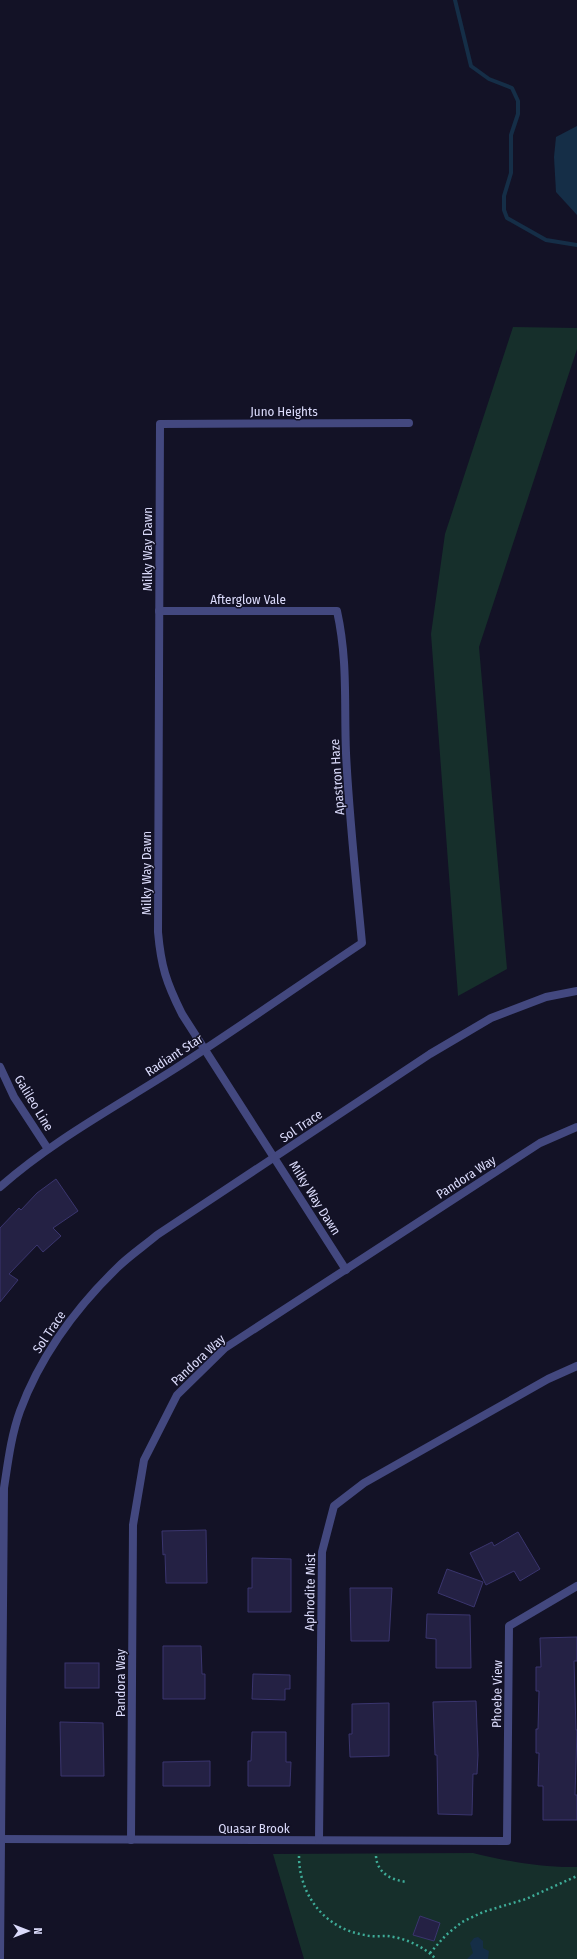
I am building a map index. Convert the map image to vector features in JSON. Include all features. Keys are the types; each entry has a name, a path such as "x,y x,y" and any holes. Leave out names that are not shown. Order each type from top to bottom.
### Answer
{"street":[{"name":"Juno Heights","path":"160,424 409,423"},
{"name":"Milky Way Dawn","path":"160,424 158,932 161,963 169,988 182,1014 276,1158 346,1270"},
{"name":"Afterglow Vale","path":"159,611 338,611"},
{"name":"Apastron Haze","path":"338,611 343,637 345,664 346,752 362,943"},
{"name":"Radiant Star","path":"0,1187 22,1167 206,1049 362,943"},
{"name":"Sol Trace","path":"0,1959 2,1488 9,1452 20,1411 41,1366 60,1335 88,1299 118,1267 157,1235 276,1158 430,1054 491,1018 546,997 577,991"},
{"name":"Galileo Line","path":"0,1067 14,1097 48,1150"},
{"name":"Pandora Way","path":"131,1840 133,1525 144,1460 177,1395 225,1348 540,1142 577,1127"},
{"name":"Aphrodite Mist","path":"319,1840 322,1552 334,1506 364,1483 542,1383 577,1366"},
{"name":"Phoebe View","path":"507,1840 509,1626 577,1586"},
{"name":"Quasar Brook","path":"0,1839 507,1840"}],"path":[{"path":"299,1856 301,1880 307,1895 318,1910 334,1924 366,1936 387,1936 403,1940 430,1953 436,1959"},
{"path":"376,1856 376,1863 381,1872 400,1881 407,1882"},
{"path":"430,1953 446,1935 462,1922 483,1912 532,1897 577,1876"}],"green space":[{"path":"513,327 577,328 577,349 479,647 507,969 458,996 431,634 445,534"},
{"path":"473,1853 525,1863 577,1867 577,1959 304,1959 273,1854"}],"water":[{"path":"577,126 577,215 556,192 554,157 556,137"},
{"path":"478,1937 483,1941 483,1948 489,1951 488,1959 467,1959 473,1953 470,1943 474,1938"}],"building":[{"path":"56,1179 78,1211 53,1228 61,1236 43,1252 37,1245 9,1274 18,1280 0,1302 0,1228 19,1208 21,1210 37,1193"},
{"path":"206,1530 207,1583 166,1583 165,1554 163,1555 162,1531"},
{"path":"518,1532 540,1569 520,1581 514,1571 486,1585 470,1553 492,1542 494,1546"},
{"path":"252,1558 291,1559 291,1612 248,1612 248,1588 252,1588"},
{"path":"447,1569 483,1582 474,1607 438,1593"},
{"path":"350,1588 392,1588 389,1641 351,1641"},
{"path":"427,1614 470,1615 471,1668 436,1668 436,1639 426,1638"},
{"path":"577,1637 577,1661 574,1661 577,1730 575,1795 577,1795 577,1820 543,1820 543,1786 538,1786 539,1753 536,1753 539,1691 536,1691 536,1667 541,1667 540,1638"},
{"path":"163,1646 201,1646 202,1674 205,1674 205,1699 163,1699"},
{"path":"65,1663 99,1663 99,1688 65,1688"},
{"path":"253,1674 290,1675 290,1689 285,1689 285,1700 252,1699"},
{"path":"476,1701 478,1755 477,1774 473,1774 472,1815 438,1814 437,1755 435,1755 433,1702"},
{"path":"389,1703 389,1756 350,1757 349,1734 352,1734 352,1704"},
{"path":"60,1722 103,1723 104,1776 61,1776"},
{"path":"252,1732 286,1732 286,1762 291,1762 290,1786 248,1786 248,1761 251,1761"},
{"path":"210,1761 210,1786 163,1786 163,1762"},
{"path":"420,1916 440,1923 434,1941 413,1935"}],"waterway":[{"path":"455,0 471,66 489,79 512,88 518,101 518,114 511,135 511,173 504,196 504,210 507,218 546,240 577,245"}]}
